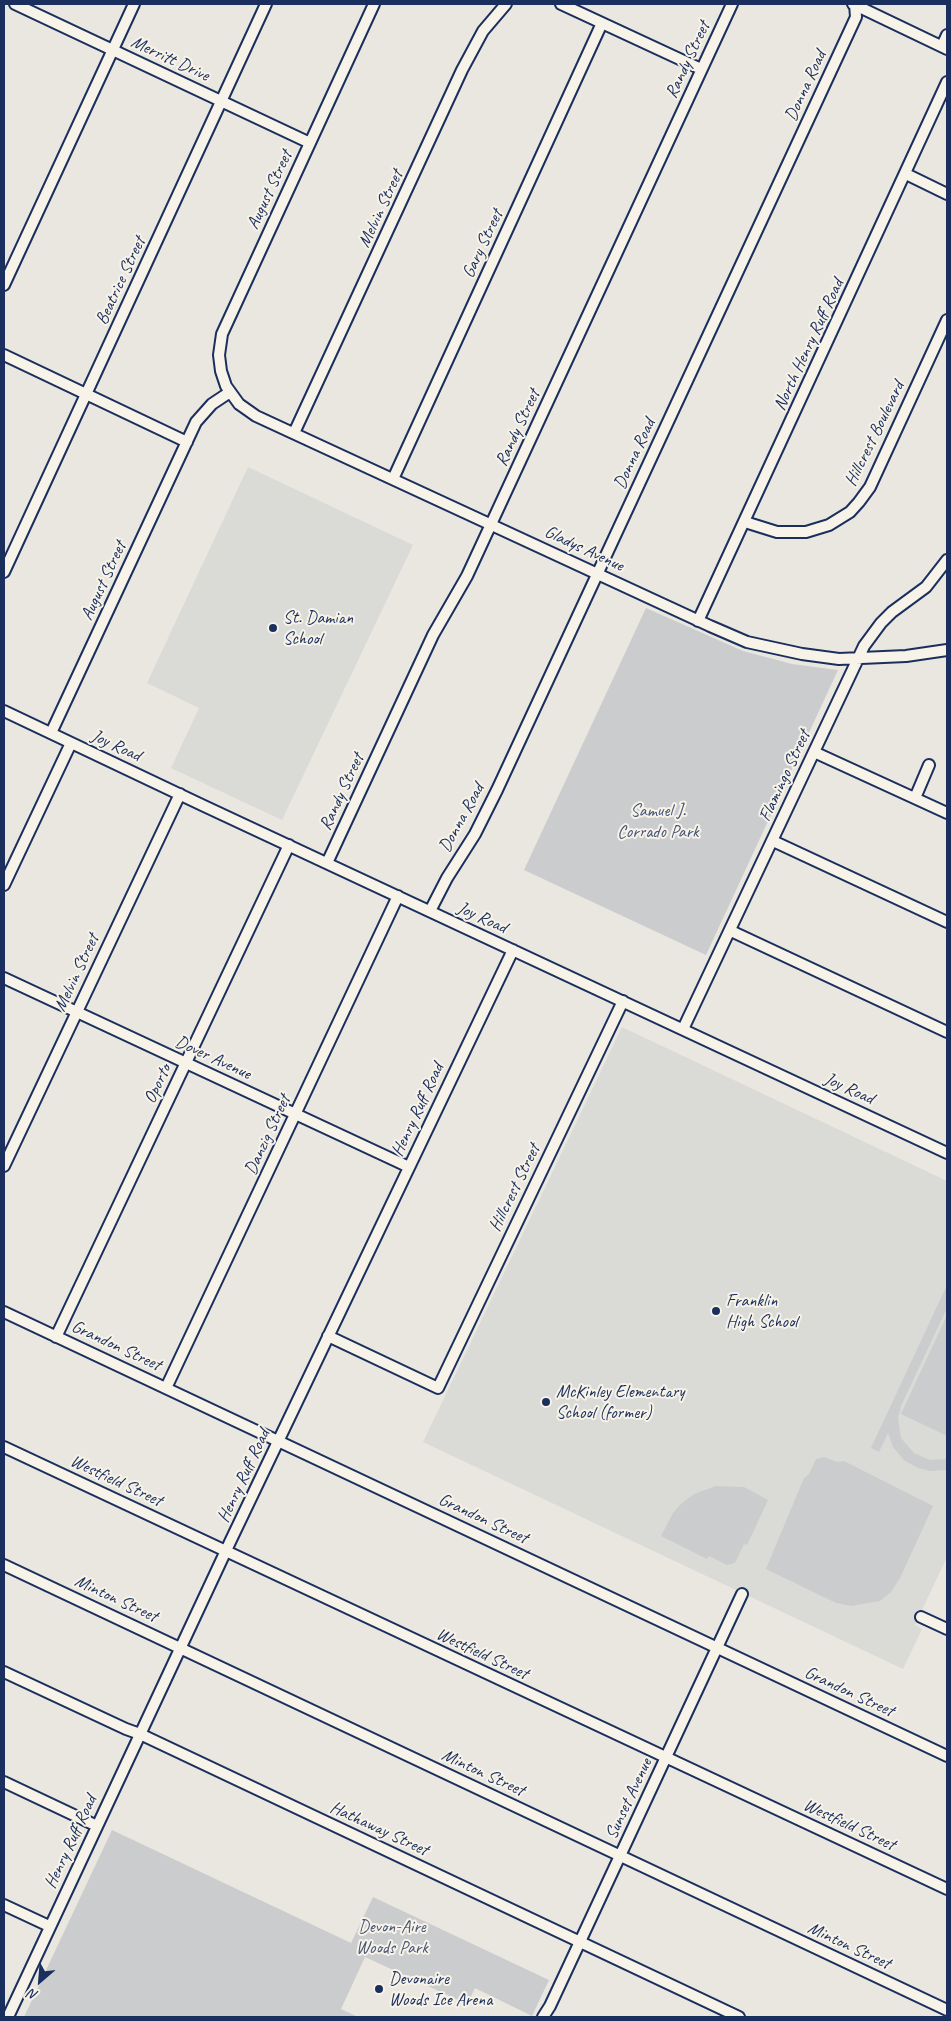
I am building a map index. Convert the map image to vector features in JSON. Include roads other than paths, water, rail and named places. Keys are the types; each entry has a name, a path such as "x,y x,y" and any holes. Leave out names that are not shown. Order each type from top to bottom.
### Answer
{"street":[{"name":"Merritt Drive","path":"16,4 310,143"},
{"path":"4,285 134,4"},
{"name":"Beatrice Street","path":"4,572 266,4"},
{"name":"August Street","path":"51,733 186,442 204,411 230,392 223,379 219,363 219,348 222,334 374,4"},
{"name":"Melvin Street","path":"294,433 469,56 483,31 506,4"},
{"path":"561,4 701,69"},
{"name":"Randy Street","path":"327,862 433,635 467,576 732,4"},
{"path":"854,4 944,48 947,35"},
{"name":"Donna Road","path":"430,911 447,878 488,809 598,574 856,17 854,4"},
{"name":"Gary Street","path":"393,479 602,23"},
{"name":"North Henry Ruff Road","path":"698,621 947,82"},
{"path":"906,174 947,194"},
{"name":"Hillcrest Boulevard","path":"744,522 778,532 806,532 829,525 850,512 860,502 870,487 947,320"},
{"path":"4,355 186,442"},
{"name":"Gladys Avenue","path":"230,392 239,404 256,416 747,642 779,650 839,659 906,656 947,650"},
{"name":"Flamingo Street","path":"683,1029 869,638 881,623 926,587 947,560"},
{"name":"Joy Road","path":"4,711 947,1153"},
{"path":"4,884 71,742"},
{"path":"814,752 947,813"},
{"path":"915,798 929,765"},
{"name":"Melvin Street","path":"4,1166 180,794"},
{"path":"773,841 947,922"},
{"name":"Oporto","path":"56,1337 289,845"},
{"name":"Danzig Street","path":"166,1388 398,896"},
{"path":"730,931 947,1032"},
{"name":"Henry Ruff Road","path":"8,2017 226,1551 513,950"},
{"name":"Dover Avenue","path":"4,978 408,1167"},
{"name":"Hillcrest Street","path":"328,1336 438,1388 623,1001"},
{"name":"Grandon Street","path":"4,1312 947,1756"},
{"name":"Westfield Street","path":"4,1446 947,1889"},
{"name":"Minton Street","path":"4,1565 947,2010"},
{"name":"Sunset Avenue","path":"543,2017 580,1942 742,1594"},
{"path":"921,1616 947,1629"},
{"name":"Hathaway Street","path":"4,1672 126,1730 140,1734 739,2017"},
{"path":"4,1782 97,1826"},
{"path":"4,1905 49,1926"}],"place":[{"name":"St. Damian School","path":"273,628"},
{"name":"Franklin High School","path":"716,1311"},
{"name":"McKinley Elementary School (former)","path":"546,1402"},
{"name":"Devonaire Woods Ice Arena","path":"379,1989"}],"park label":[{"name":"Samuel J. Corrado Park","path":"658,821"},
{"name":"Devon-Aire Woods Park","path":"392,1937"}]}
